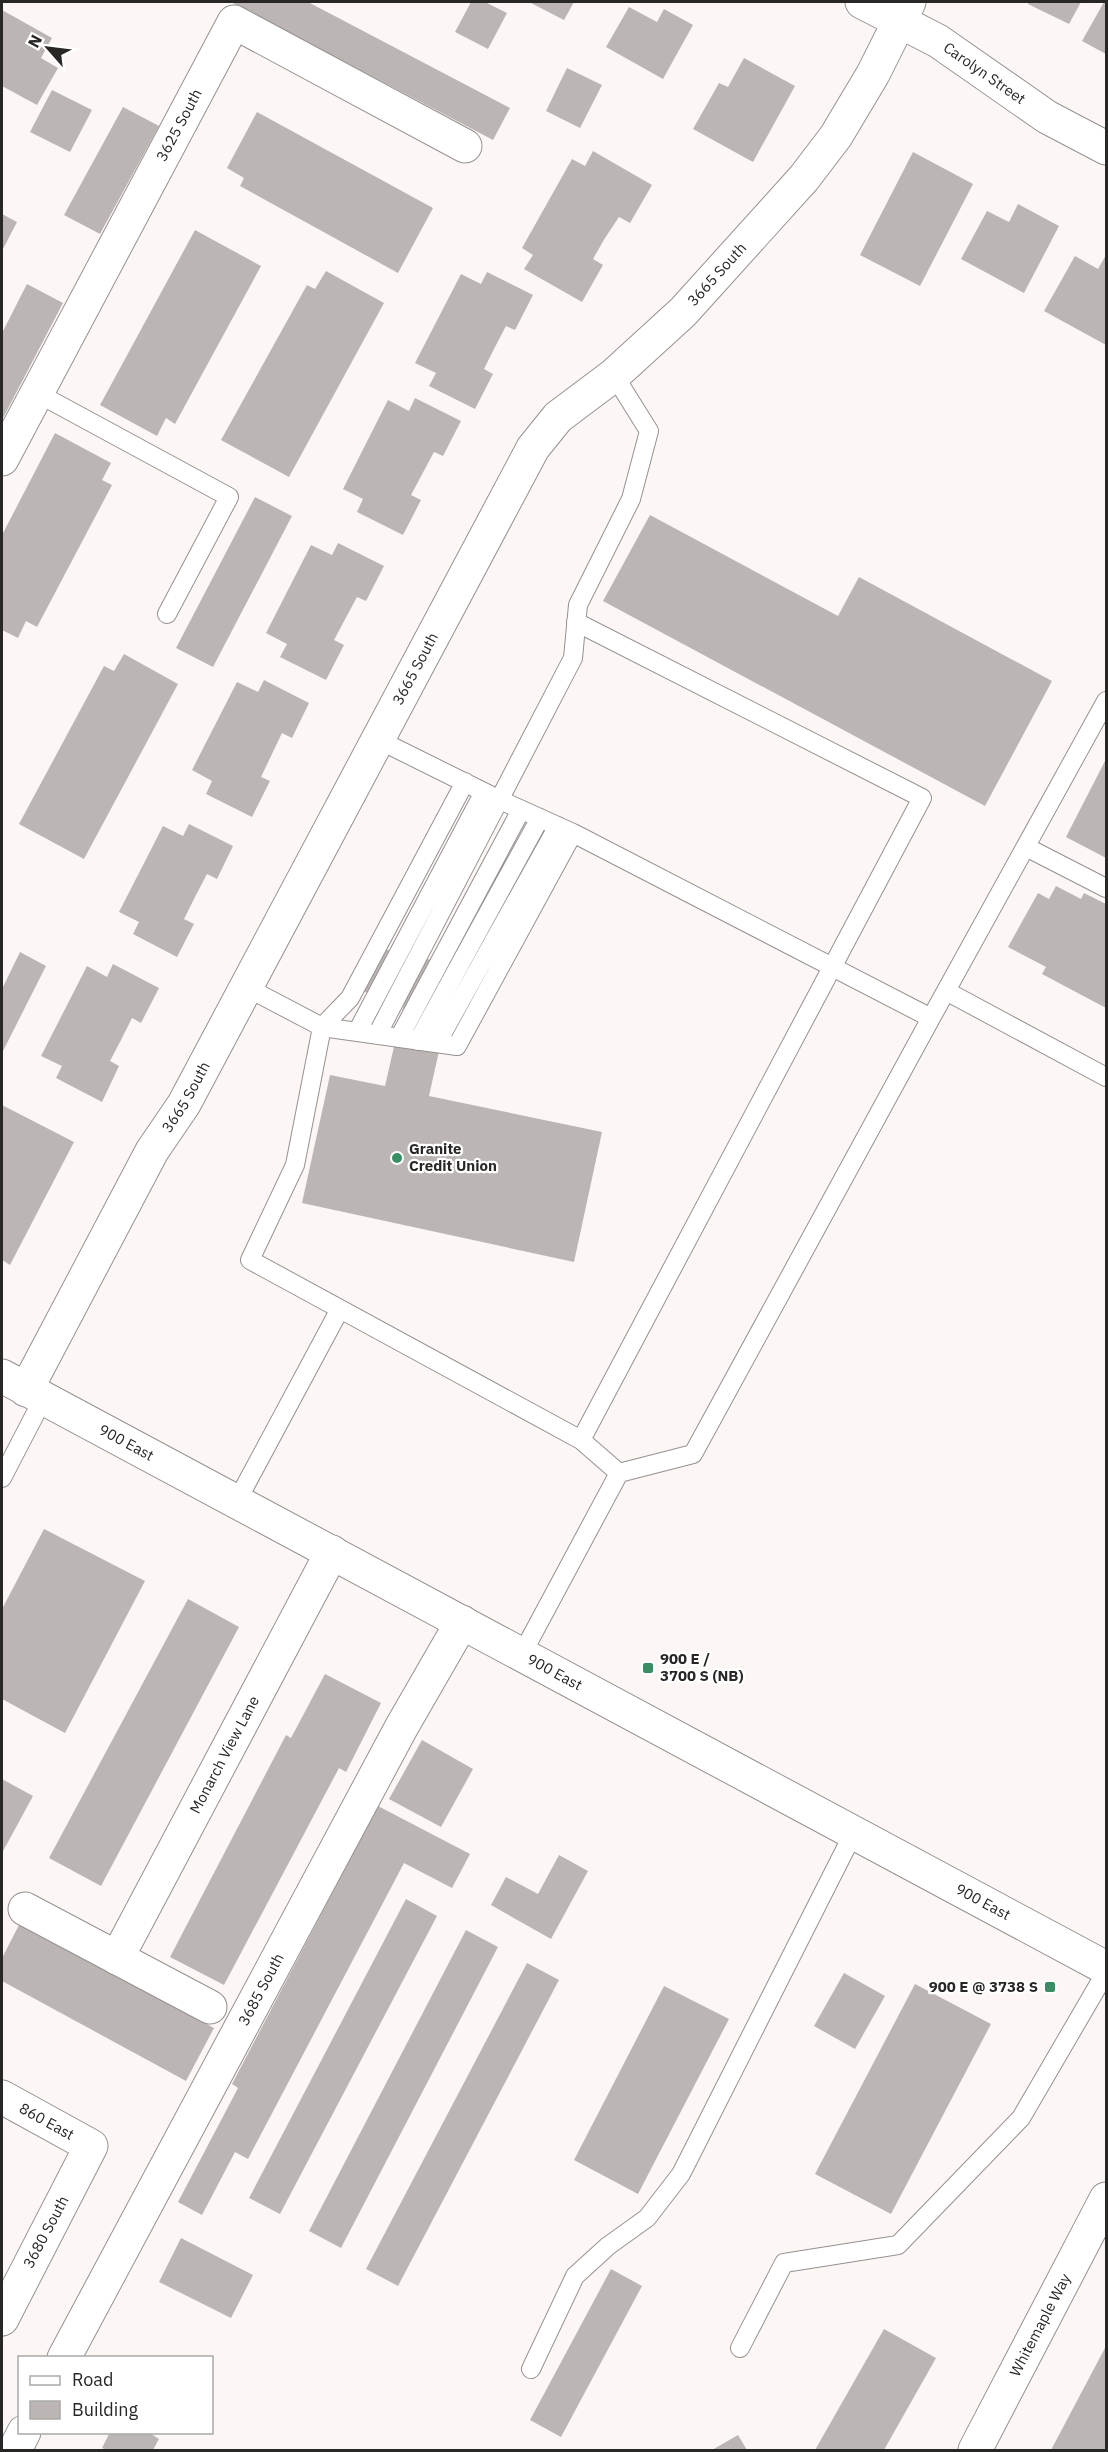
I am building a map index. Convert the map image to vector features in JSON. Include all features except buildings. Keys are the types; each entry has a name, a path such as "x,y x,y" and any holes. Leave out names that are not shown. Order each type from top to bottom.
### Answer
{"street":[{"name":"Carolyn Street","path":"862,2 905,11 1000,87 1047,117 1107,148"},
{"name":"3665 South","path":"23,1388 152,1151 184,1104 533,448 558,417 614,375 683,312 804,178 836,136 873,74 905,11"},
{"name":"3625 South","path":"2,459 234,22 465,146"},
{"name":"900 East","path":"23,1388 854,1832 1107,1970"},
{"name":"Monarch View Lane","path":"117,1958 332,1552"},
{"name":"3685 South","path":"65,2356 395,1739 462,1622"},
{"path":"26,1909 210,2007"},
{"name":"860 East","path":"2,2097 91,2146"},
{"name":"3680 South","path":"2,2319 91,2146"},
{"name":"Whitemaple Way","path":"975,2451 1107,2199"},
{"path":"15,2451 24,2434"}],"lane":[{"path":"357,1032 573,658 578,605 631,499 648,431 614,375"},
{"path":"37,393 229,497 167,614"},
{"path":"576,622 922,798 581,1440"},
{"path":"522,1654 618,1473 693,1454 1107,701"},
{"path":"377,739 565,830 931,1018"},
{"path":"465,782 350,998 322,1027 295,1165 250,1260 581,1440 618,1473"},
{"path":"377,1035 492,796"},
{"path":"399,1038 521,810"},
{"path":"418,1041 540,818"},
{"path":"246,987 322,1027 437,1043 565,830"},
{"path":"1026,847 1107,888"},
{"path":"946,991 1107,1077"},
{"path":"237,1502 340,1309"},
{"path":"2,1478 23,1388"},
{"path":"531,2369 575,2276 608,2246 647,2218 681,2174 854,1832"},
{"path":"740,2348 784,2263 898,2245 1021,2118 1107,1970"}],"place":[{"name":"Granite Credit Union","path":"397,1158"},
{"name":"900 E / 3700 S (NB)","path":"648,1668"},
{"name":"900 E @ 3738 S","path":"1050,1987"}]}
